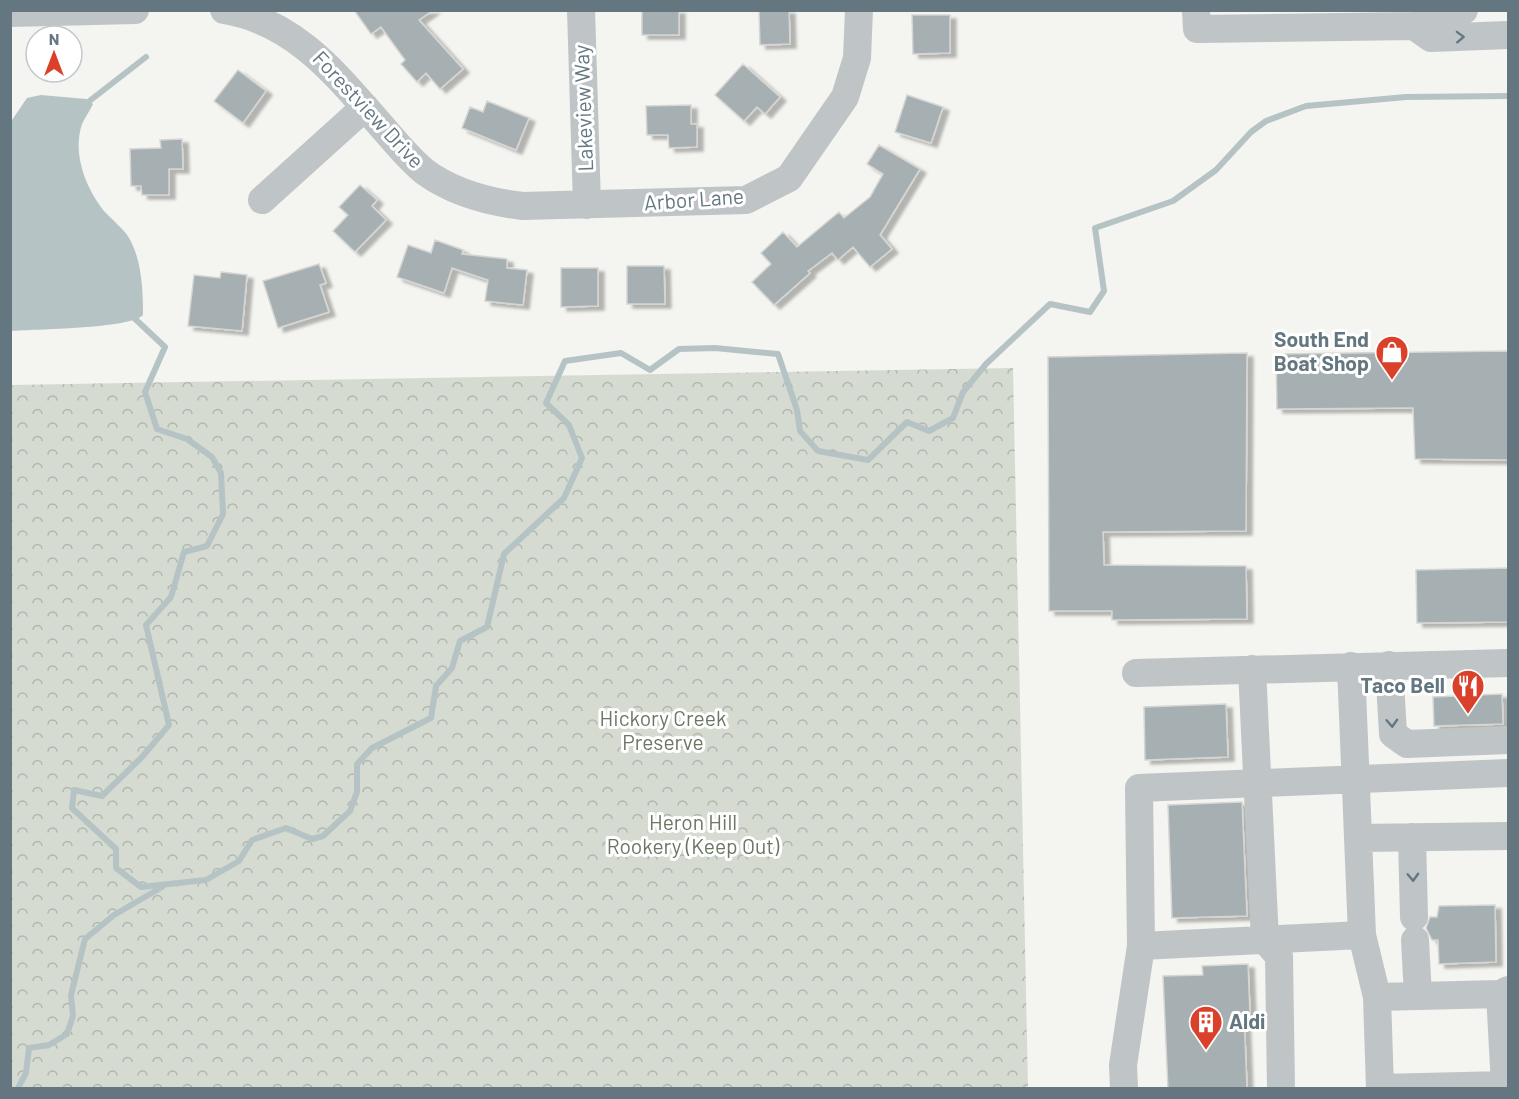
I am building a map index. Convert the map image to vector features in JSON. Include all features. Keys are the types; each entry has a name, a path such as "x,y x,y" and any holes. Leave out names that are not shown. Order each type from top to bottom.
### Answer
{"street":[{"path":"10,13 135,10"},
{"name":"Forestview Drive","path":"224,10 249,15 273,25 308,46 332,69 405,153 424,171 447,185 468,194 507,204 587,205"},
{"name":"Lakeview Way","path":"581,10 587,205"},
{"name":"Arbor Lane","path":"587,205 746,200 789,178 845,97 857,58 859,10"},
{"path":"1196,10 1197,29 1254,20 1414,18 1464,10"},
{"path":"1414,18 1431,38 1509,35"},
{"path":"262,200 365,107"},
{"path":"1136,673 1509,663"},
{"path":"1389,665 1393,734 1407,744 1509,740"},
{"path":"1351,666 1362,935 1377,997 1380,1088 1505,1086 1504,992 1377,997"},
{"path":"1252,669 1265,940 1279,956 1281,1089"},
{"path":"1124,1089 1123,1065 1141,946 1139,788 1509,773"},
{"path":"1359,838 1509,836"},
{"path":"1412,837 1418,996"},
{"path":"1141,946 1362,935"}],"green space":[{"name":"Hickory Creek Preserve","path":"1013,368 1028,1088 11,1088 11,385"}],"shaded area":[{"path":"41,95 86,99 93,104 79,135 82,170 97,202 127,234 137,256 142,286 143,315 135,320 102,326 11,331 12,120 27,98"}],"building":[{"path":"354,10 433,10 419,20 463,69 440,89 426,73 417,82 401,64 405,60 381,27 371,34"},
{"path":"642,10 679,10 679,35 642,35"},
{"path":"759,10 789,10 790,44 760,45"},
{"path":"912,15 950,15 950,53 913,54"},
{"path":"743,64 780,97 765,114 757,107 744,121 715,95"},
{"path":"238,70 266,91 243,123 214,101"},
{"path":"907,95 943,107 931,143 895,132"},
{"path":"487,101 529,118 516,150 462,128 470,107 483,112"},
{"path":"691,105 691,124 697,124 697,147 669,148 668,135 647,135 646,106"},
{"path":"182,139 183,169 169,169 169,195 142,195 141,186 131,186 130,149 161,148 160,140"},
{"path":"879,145 920,169 880,235 892,249 870,267 853,247 838,260 832,253 808,271 810,273 774,305 752,282 771,264 761,253 783,232 797,247 839,212 844,218 870,197 883,174 867,164"},
{"path":"360,185 377,200 372,206 386,220 355,252 333,231 348,215 339,207"},
{"path":"435,240 463,250 462,254 507,259 507,268 527,270 523,305 485,301 488,280 452,268 444,293 397,277 408,245 431,253"},
{"path":"319,264 326,283 320,285 329,312 278,328 263,281"},
{"path":"627,266 664,266 665,304 627,304"},
{"path":"561,268 598,268 598,306 561,307"},
{"path":"221,272 247,275 242,331 188,326 194,275 220,278"},
{"name":"South End Boat Shop","path":"1509,351 1509,460 1415,459 1413,408 1277,409 1276,354"},
{"path":"1247,353 1246,531 1103,532 1104,565 1246,566 1247,619 1112,620 1112,611 1049,611 1048,357"},
{"path":"1509,568 1509,622 1417,623 1416,570"},
{"name":"Taco Bell","path":"1502,694 1503,724 1434,726 1433,697"},
{"path":"1226,704 1228,757 1145,760 1144,707"},
{"path":"1242,802 1247,916 1172,918 1168,805"},
{"path":"1495,905 1496,962 1439,964 1438,940 1432,940 1426,928 1430,917 1437,917 1439,906"},
{"name":"Aldi","path":"1248,964 1250,1013 1244,1013 1247,1089 1168,1089 1163,976 1203,975 1202,966"}],"waterway":[{"path":"83,106 146,57"},
{"path":"132,316 165,347 145,392 157,429 187,439 212,457 221,473 223,514 207,546 184,552 171,597 146,625 169,725 142,757 102,796 74,790 72,808 116,849 116,868 141,887 206,880 239,861 252,840 286,828 312,839 323,836 350,811 357,792 357,764 372,748 431,718 436,686 452,668 460,641 487,627 504,554 564,498 582,458 569,425 546,403 565,361 621,353 650,370 679,349 715,348 778,354 797,410 800,431 818,451 868,460 907,422 929,431 953,418 963,392 986,364 1050,304 1090,312 1104,291 1095,228 1173,201 1216,170 1251,132 1266,121 1306,106 1406,97 1508,96"},
{"path":"18,1088 26,1073 29,1048 49,1045 67,1034 73,1016 71,995 85,939 114,915 162,887"}],"place":[{"name":"South End Boat Shop","path":"1392,381"},
{"name":"Taco Bell","path":"1468,715"},
{"name":"Aldi","path":"1206,1051"}],"park label":[{"name":"Heron Hill Rookery (Keep Out)","path":"693,835"}]}
